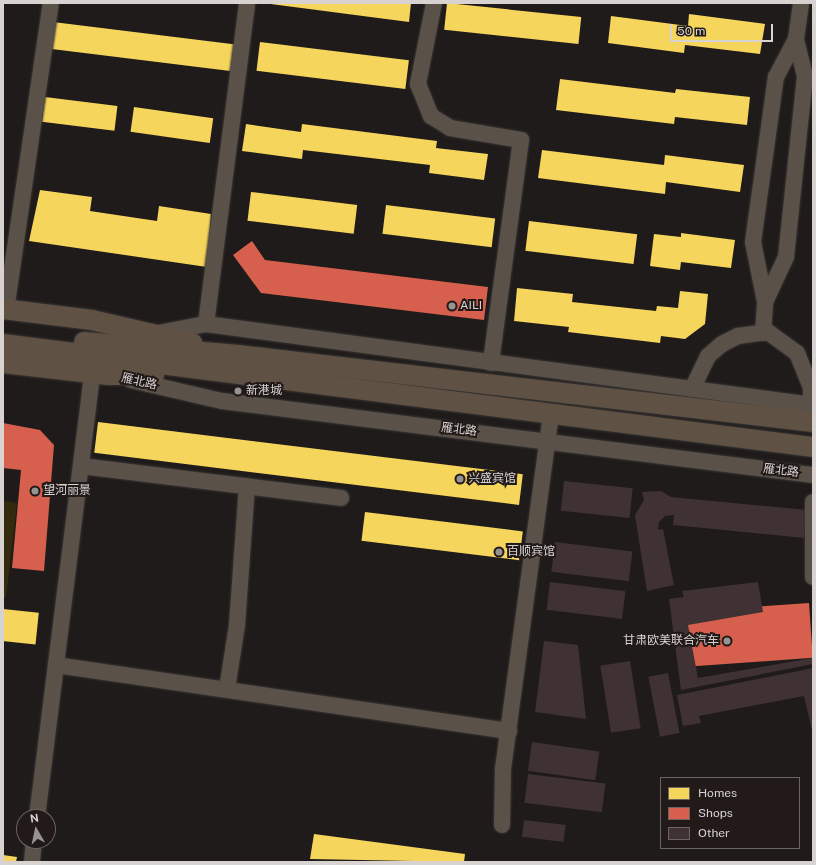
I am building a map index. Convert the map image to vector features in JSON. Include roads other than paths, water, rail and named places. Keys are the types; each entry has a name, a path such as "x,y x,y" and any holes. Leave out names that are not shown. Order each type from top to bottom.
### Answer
{"main road":[{"path":"5,309 158,333 238,355"},
{"path":"3,331 82,348 228,375 813,447"},
{"path":"3,344 238,355 812,411"},
{"path":"3,363 100,374 228,375"}],"street":[{"path":"5,309 51,3"},
{"path":"206,324 247,3"},
{"path":"434,3 418,84 431,116 450,128 521,140 491,363"},
{"path":"762,333 765,302 753,242 776,77 796,39 801,3"},
{"path":"765,302 786,257 809,77 796,39"},
{"path":"158,333 206,324 692,389 812,411 811,387 797,353 784,341 762,333 738,336 722,344 708,356 692,389"},
{"path":"38,809 80,466 100,374"},
{"name":"雁北路","path":"100,374 222,401 813,475"},
{"path":"502,825 503,769 551,415"},
{"path":"80,466 341,498"},
{"path":"227,689 236,625 247,486"},
{"path":"813,502 813,577"},
{"path":"56,665 509,731"},
{"path":"32,862 33,849"}],"place":[{"name":"AILI","path":"452,306"},
{"name":"新港城","path":"238,391"},
{"name":"兴盛宾馆","path":"460,479"},
{"name":"望河丽景","path":"35,491"},
{"name":"百顺宾馆","path":"499,552"},
{"name":"甘肃欧美联合汽车","path":"727,641"}]}
